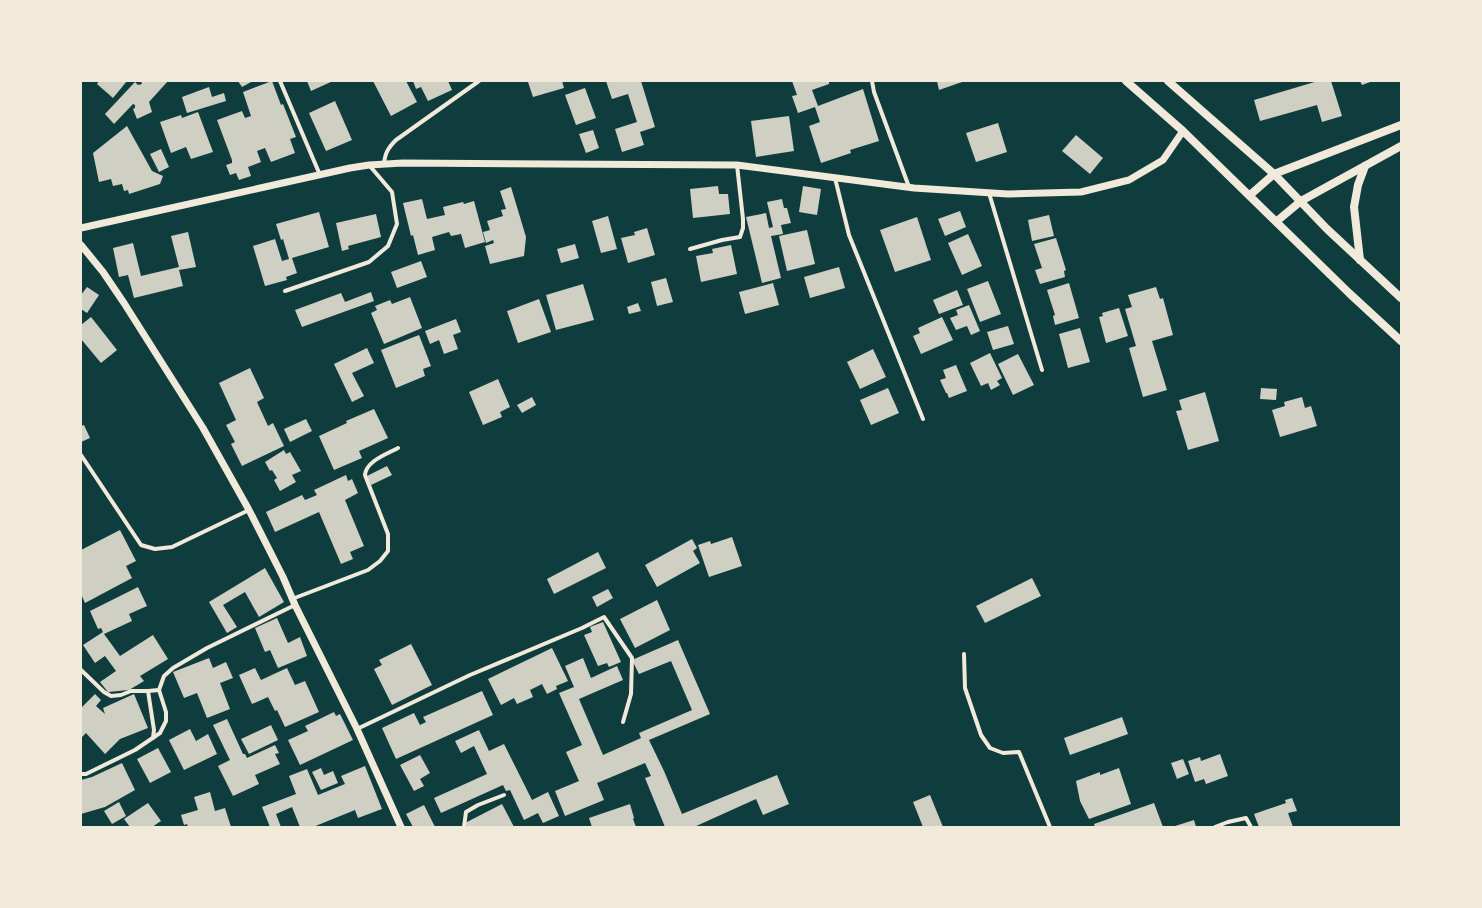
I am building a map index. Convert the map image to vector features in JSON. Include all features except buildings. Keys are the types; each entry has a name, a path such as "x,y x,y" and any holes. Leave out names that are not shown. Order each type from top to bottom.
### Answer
{"main road":[{"path":"1126,81 1183,131 1250,195 1349,294 1401,342"},
{"path":"1168,81 1274,174 1302,201 1327,229 1401,298"},
{"path":"1250,195 1274,174 1401,125"},
{"path":"1277,222 1302,201 1401,146"},
{"path":"1360,260 1354,207 1358,185 1365,166"}],"street":[{"path":"280,81 320,175"},
{"path":"384,164 385,153 396,140 479,81"},
{"path":"872,81 874,92 909,187"},
{"path":"81,228 369,165 403,163 737,165 909,187 1008,194 1081,192 1129,180 1163,160 1183,131"},
{"path":"286,291 369,262 388,246 397,224 392,192 369,165"},
{"path":"690,249 722,240 740,237 743,228 743,219 737,165"},
{"path":"836,178 849,235 923,419"},
{"path":"988,193 1042,370"},
{"path":"81,245 103,272 124,303 203,428 249,510 357,729 401,827"},
{"path":"81,774 86,774 135,750 160,732 166,721 166,712 159,690 164,676 173,668 207,648 294,602 368,570 380,561 388,551 388,534 365,475 365,469 369,464 398,448"},
{"path":"81,455 141,545 155,549 172,547 249,510"},
{"path":"357,729 470,675 582,628 604,616 632,658 631,694 623,722"},
{"path":"964,654 965,688 981,734 990,748 1003,753 1019,752 1050,827"},
{"path":"81,670 104,692 111,696 121,695 131,691 159,690"},
{"path":"148,691 154,730 153,738"},
{"path":"464,827 466,812 478,805 504,795"},
{"path":"1215,827 1246,818 1251,827"}]}
